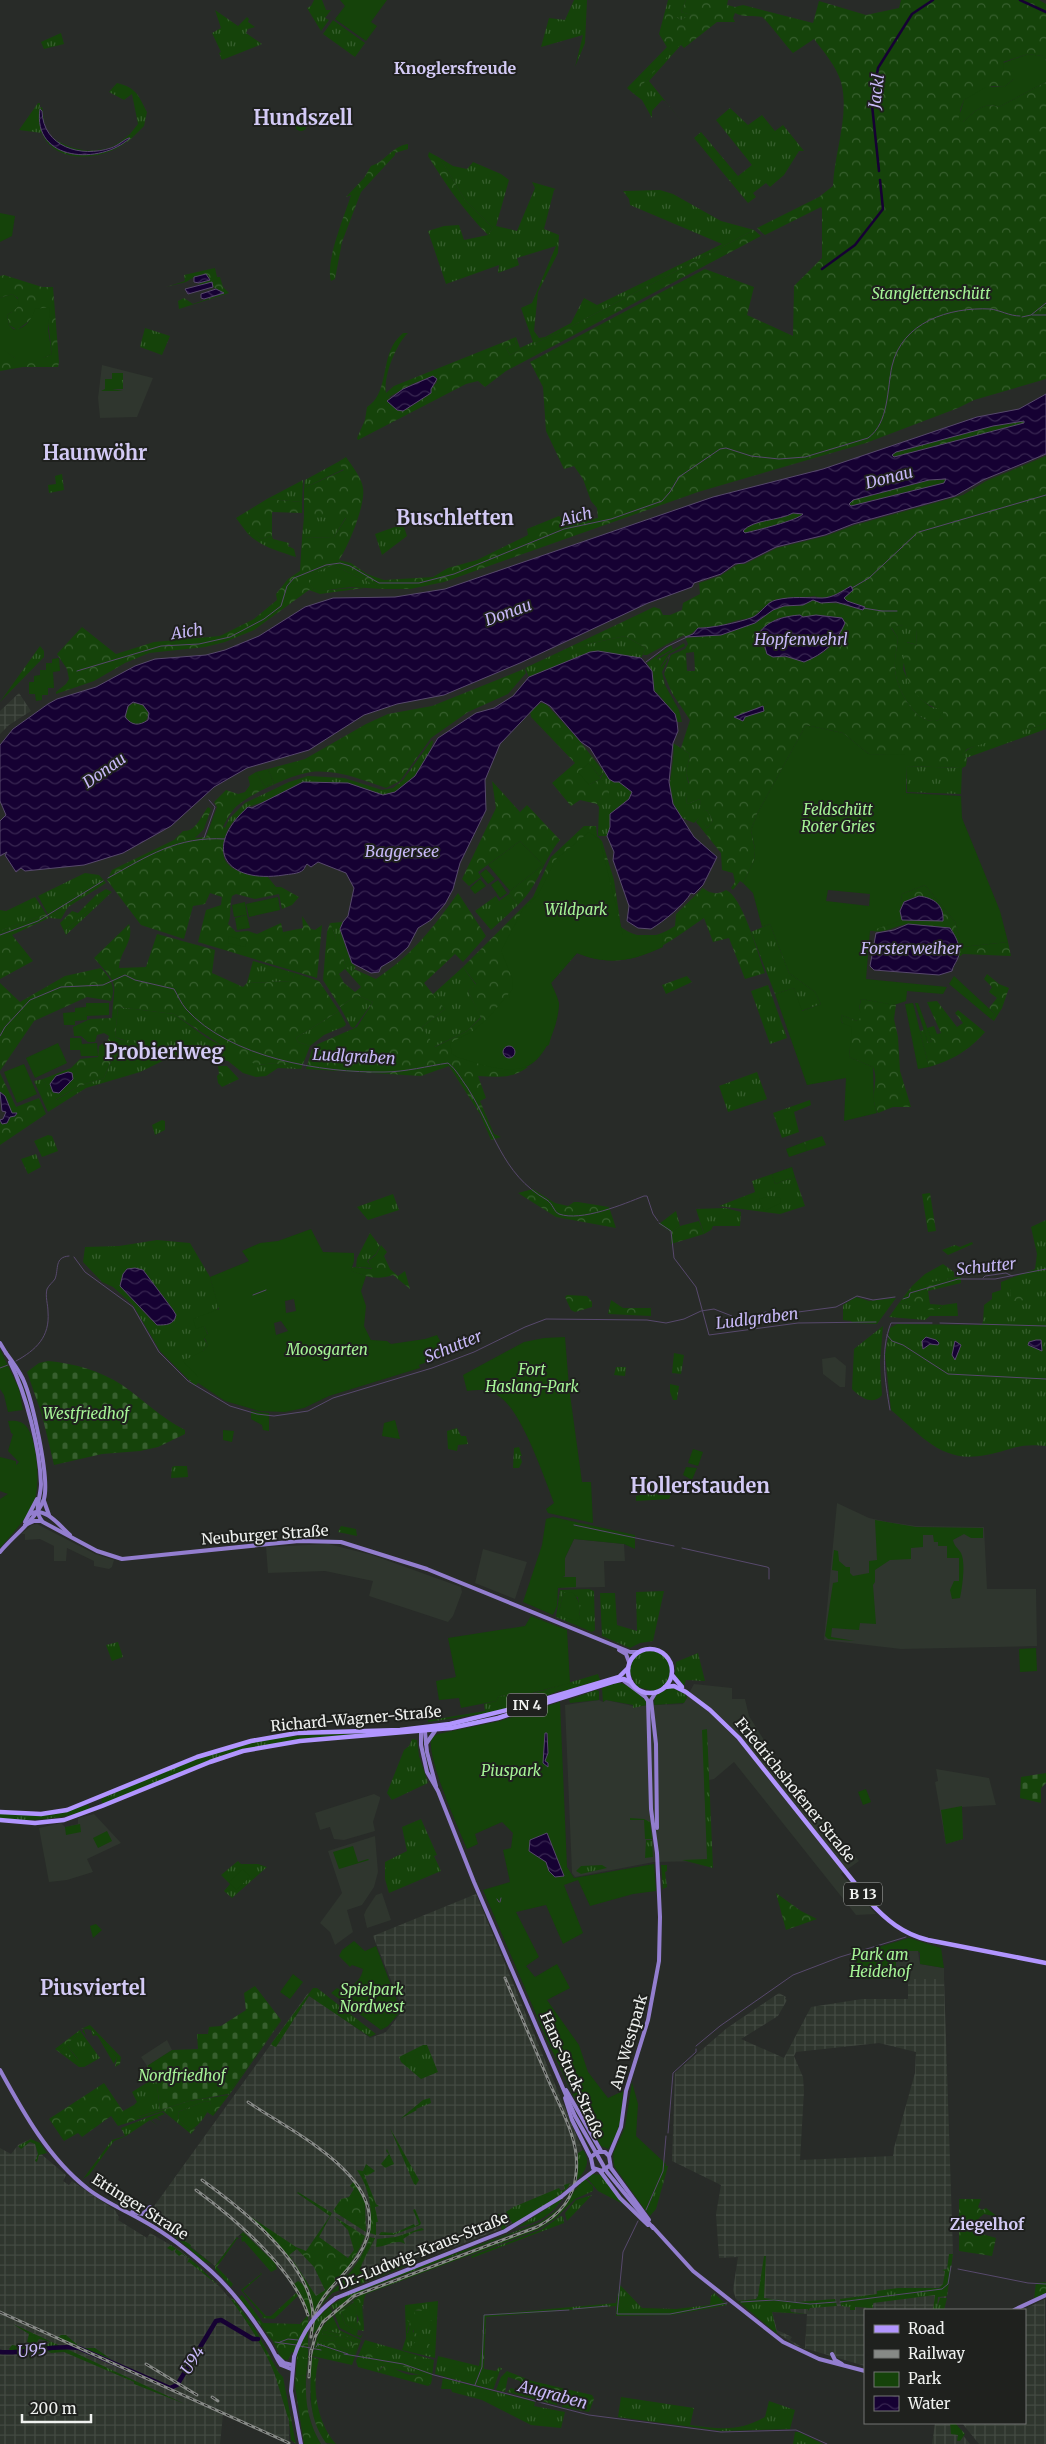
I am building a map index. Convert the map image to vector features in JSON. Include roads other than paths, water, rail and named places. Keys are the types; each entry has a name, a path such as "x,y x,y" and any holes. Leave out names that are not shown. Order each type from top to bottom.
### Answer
{"main road":[{"path":"0,1343 19,1372 28,1396 45,1474 43,1499 37,1511 0,1552"},
{"path":"6,1353 23,1392 40,1468 41,1490 37,1511 44,1523"},
{"path":"20,1530 41,1490"},
{"name":"Neuburger Straße","path":"43,1499 50,1517"},
{"path":"30,1514 37,1511"},
{"name":"Neuburger Straße","path":"37,1511 50,1517 73,1538"},
{"path":"25,1525 35,1521 44,1523"},
{"name":"Neuburger Straße","path":"44,1523 97,1551 122,1559 289,1542 341,1542 427,1569 630,1652 638,1652"},
{"name":"Neuburger Straße","path":"595,1637 625,1653 629,1662"},
{"name":"B 13","path":"638,1652 650,1648 664,1653 671,1663 672,1675"},
{"path":"638,1652 629,1662 628,1668 631,1682 647,1696 648,1702"},
{"name":"Richard-Wagner-Straße","path":"0,1812 41,1814 67,1810 197,1757 273,1737 317,1732 422,1731 515,1708 620,1676 628,1668"},
{"path":"642,1692 656,1692 665,1687 672,1675"},
{"name":"Friedrichshofener Straße","path":"672,1675 686,1692"},
{"name":"IN 4","path":"612,1682 624,1679 631,1682"},
{"path":"612,1682 626,1682 644,1696 648,1702"},
{"name":"Richard-Wagner-Straße","path":"0,1820 35,1823 64,1820 210,1762 267,1746 330,1738 436,1730 498,1718 612,1682"},
{"name":"Friedrichshofener Straße","path":"665,1687 674,1686 686,1692 715,1715 744,1744 865,1896 886,1919 918,1938 1046,1963"},
{"name":"Am Westpark","path":"609,2156 621,2127 627,2084 648,2020 657,1980 660,1928 655,1812 658,1796 656,1746 651,1700 656,1692"},
{"name":"Am Westpark","path":"648,1702 650,1796 655,1812"},
{"path":"426,1744 436,1730"},
{"path":"648,1730 653,1732 656,1746 652,1751 648,1749"},
{"name":"Hans-Stuck-Straße","path":"422,1731 436,1786"},
{"name":"Hans-Stuck-Straße","path":"422,1731 424,1763 436,1786 578,2123 601,2163 626,2198 653,2228"},
{"path":"649,1769 652,1772 657,1770"},
{"path":"650,1796 654,1794 658,1796"},
{"path":"553,2064 601,2152 609,2156 609,2165 653,2228 693,2271 792,2348 819,2360 864,2371"},
{"name":"Ettinger Straße","path":"0,2070 22,2108 55,2156 86,2187 175,2241 210,2270 244,2308 276,2355 284,2363 292,2367"},
{"path":"563,2089 572,2120 592,2157 591,2165 599,2171 629,2208 658,2233"},
{"path":"592,2157 613,2146"},
{"name":"Dr.-Ludwig-Kraus-Straße","path":"292,2367 294,2357 308,2325 318,2313 336,2298 505,2231 561,2196 585,2176 591,2165"},
{"path":"599,2171 609,2165"},
{"name":"Dr.-Ludwig-Kraus-Straße","path":"585,2176 599,2171"},
{"path":"122,2210 140,2215 150,2207"},
{"path":"1016,2309 1046,2294"},
{"path":"832,2354 835,2360 848,2367"},
{"path":"292,2367 292,2400 301,2444"}],"water":[{"path":"40,109 49,133 56,141 66,147 88,152 99,151 114,147 130,138 117,147 103,152 87,155 71,154 57,149 47,140 40,127"},
{"path":"206,274 210,280 199,283 194,282 194,277"},
{"path":"212,282 213,287 188,294 185,289"},
{"path":"216,289 224,293 204,299 201,298 201,294"},
{"path":"433,376 437,379 431,389 431,393 403,411 397,410 387,401 403,389"},
{"name":"Donau","path":"1046,394 1046,454 983,480 955,496 853,524 825,535 776,547 744,563 735,564 721,574 694,583 692,587 648,603 520,663 444,695 397,704 364,715 309,750 247,768 214,787 171,826 123,853 84,865 25,871 21,868 16,872 5,855 7,852 0,856 0,821 6,815 0,801 0,745 13,729 57,699 96,687 135,666 155,659 206,655 225,650 259,636 305,607 333,598 395,597 445,589 713,497 823,469 977,417 1019,409","holes":["1024,421 1024,423 894,457 892,455 896,452 993,426","946,479 944,483 851,506 849,504 853,500 929,480","793,513 803,514 776,525 745,533 743,531 753,524","133,702 143,705 149,713 148,720 139,724 130,722 125,717 128,706"]},
{"path":"851,586 853,590 844,598 847,601 865,607 863,610 836,602 821,603 813,600 803,605 784,606 773,610 755,623 721,635 685,637 693,634 698,628 718,626 751,618 776,600 826,598"},
{"name":"Hopfenwehrl","path":"800,615 803,617 816,615 842,618 845,623 829,647 804,662 785,656 773,657 767,654 764,644 759,641 758,636 761,631 776,620"},
{"name":"Baggersee","path":"598,651 641,658 652,671 654,691 675,714 677,722 678,731 673,743 669,782 673,804 694,837 717,857 703,885 694,894 691,893 684,903 662,922 651,929 638,928 627,921 629,906 613,860 614,852 607,836 610,827 610,814 629,799 632,792 619,782 609,779 590,748 581,742 550,706 541,701 500,744 485,780 486,810 460,863 453,889 445,904 431,920 418,928 408,947 396,958 381,967 379,972 371,973 352,963 340,929 348,916 354,888 346,873 318,862 311,867 307,864 303,870 297,873 264,876 247,874 235,869 227,860 223,849 226,837 234,822 248,807 252,808 303,782 348,783 383,795 395,792 415,776 438,738 476,713 494,708 513,696 529,677 590,652"},
{"path":"763,706 764,711 745,717 743,721 734,717"},
{"path":"919,896 929,898 937,903 942,911 943,921 902,920 900,911 904,902"},
{"name":"Forsterweiher","path":"908,924 950,928 959,947 959,956 952,971 939,975 874,970 870,966 876,933 894,930"},
{"path":"511,1046 514,1047 514,1057 507,1058 504,1057 503,1050 504,1047"},
{"path":"68,1072 72,1073 73,1079 59,1093 53,1092 50,1084 56,1076"},
{"path":"0,1092 5,1096 12,1113 17,1113 15,1116 10,1117 7,1123 2,1124 0,1120 3,1119 6,1112 2,1111"},
{"path":"127,1269 143,1270 173,1310 176,1315 171,1323 157,1325 120,1286 123,1274"},
{"path":"926,1337 936,1340 939,1343 938,1345 930,1344 923,1349 922,1341"},
{"path":"1041,1340 1042,1351 1028,1345 1029,1342"},
{"path":"955,1341 961,1345 955,1360 952,1355"},
{"path":"545,1733 547,1733 548,1753 545,1761 548,1763 548,1767 543,1763"},
{"path":"547,1833 564,1876 555,1877 549,1871 546,1862 529,1851 530,1840"}],"waterway":[{"name":"Jackl","path":"879,171 872,105 878,68 912,14 933,0"},
{"name":"Jackl","path":"1020,0 1046,12"},
{"name":"Jackl","path":"822,269 855,245 883,209 880,180"},
{"name":"Aich","path":"1022,317 1031,315 1046,303"},
{"name":"Aich","path":"77,671 161,646 199,644 230,637 264,619 281,606 287,586 294,578 326,565 340,563 350,566 379,583 419,583 454,574 564,529 611,519 662,501 679,477 720,449 726,448 751,456 779,459 805,457 868,438 875,432 884,415 892,366 897,351 906,338 917,328 929,320 959,311 974,309 990,309 1020,316"},
{"name":"Aich","path":"1032,315 1046,315"},
{"path":"919,532 1046,495"},
{"path":"852,588 869,578 916,534"},
{"path":"863,608 897,611"},
{"path":"646,662 666,647 687,637"},
{"path":"204,838 215,807 209,800"},
{"path":"108,878 150,855 177,844 208,839 225,839"},
{"path":"0,935 38,921 103,881"},
{"name":"Ludlgraben","path":"0,1036 5,1027 30,1000 61,987 103,985 125,975 135,980 174,989 186,1009 205,1026 227,1040 252,1051 278,1059 359,1072 400,1071 448,1063 467,1087 509,1164 531,1189 549,1202 557,1213 568,1216 590,1214 647,1196 653,1214 658,1221"},
{"name":"Ludlgraben","path":"659,1223 671,1231 674,1258 696,1287 709,1335 798,1323 876,1322"},
{"name":"Schutter","path":"16,1361 30,1352 44,1336 48,1321 47,1289 55,1279 59,1261 69,1256"},
{"name":"Schutter","path":"74,1257 85,1272 133,1307 159,1352 188,1381 230,1406 257,1414 274,1416 308,1411 333,1398 432,1368 474,1352 546,1319 647,1320 666,1323 684,1319 701,1311 714,1309 732,1316 739,1324 748,1323 765,1312 783,1314 836,1307 857,1296 873,1300 895,1297"},
{"name":"Schutter","path":"903,1299 909,1297 910,1293 958,1279 995,1279 1046,1269"},
{"path":"983,1278 985,1276 1006,1273 1012,1276"},
{"path":"253,1295 266,1290"},
{"path":"890,1410 885,1377 885,1355 891,1323 932,1323"},
{"path":"940,1323 1046,1326"},
{"path":"887,1335 892,1341 903,1345 948,1374 1046,1379"},
{"name":"Schutter","path":"0,1368 8,1365"},
{"path":"574,1525 674,1546"},
{"path":"682,1548 767,1567 769,1568 769,1579"},
{"path":"500,1902 501,1898"},
{"path":"696,2046 720,2026 793,1975 840,1957 906,1937"},
{"path":"668,2133 673,2073 696,2052 696,2049"},
{"path":"646,2210 663,2171 666,2136"},
{"path":"638,2221 623,2252 617,2314 670,2314 727,2303"},
{"path":"840,2302 942,2289 948,2284 951,2266"},
{"path":"958,2269 1028,2283 1046,2284"},
{"path":"741,2302 774,2300 810,2304 836,2302"},
{"path":"573,2309 608,2306"},
{"path":"475,2385 482,2367 484,2315 569,2310"},
{"name":"U94","path":"0,2352 20,2352 59,2347 79,2348 170,2388 177,2385 216,2321 221,2320 253,2339 258,2339"},
{"path":"280,2342 288,2339 298,2340"},
{"name":"Augraben","path":"275,2342 296,2345"},
{"name":"Augraben","path":"316,2347 318,2344 348,2354"},
{"name":"Augraben","path":"300,2346 321,2350"},
{"name":"Augraben","path":"10,2352 38,2351 54,2348"},
{"name":"Augraben","path":"344,2354 403,2364 434,2375 589,2415 721,2432 796,2430 827,2444"}],"railway":[{"path":"310,2357 315,2337 323,2322 354,2296 537,2227 552,2218 568,2199 575,2183 577,2162 572,2136 505,1978"},
{"path":"248,2102 316,2146 338,2164 356,2184 368,2206 369,2230 358,2256 320,2303 314,2317 311,2337"},
{"path":"202,2180 255,2222 288,2258 301,2278 310,2298 313,2318"},
{"path":"196,2190 228,2215 261,2246 290,2280 301,2298 308,2315"},
{"path":"0,2312 289,2443"},
{"path":"309,2377 311,2350"},
{"path":"146,2364 197,2395"},
{"path":"212,2397 218,2401"}],"district":[{"name":"Knoglersfreude","path":"455,68"},
{"name":"Hundszell","path":"303,118"},
{"name":"Haunwöhr","path":"95,453"},
{"name":"Buschletten","path":"455,518"},
{"name":"Probierlweg","path":"164,1052"},
{"name":"Hollerstauden","path":"700,1486"},
{"name":"Piusviertel","path":"93,1988"},
{"name":"Ziegelhof","path":"987,2224"}],"park label":[{"name":"Stanglettenschütt","path":"931,294"},
{"name":"Feldschütt Roter Gries","path":"838,818"},
{"name":"Wildpark","path":"576,910"},
{"name":"Moosgarten","path":"327,1350"},
{"name":"Fort Haslang-Park","path":"532,1378"},
{"name":"Westfriedhof","path":"86,1414"},
{"name":"Piuspark","path":"511,1771"},
{"name":"Park am Heidehof","path":"880,1964"},
{"name":"Spielpark Nordwest","path":"372,1998"},
{"name":"Nordfriedhof","path":"182,2076"}],"water label":[{"name":"U95","path":"32,2350"}]}
